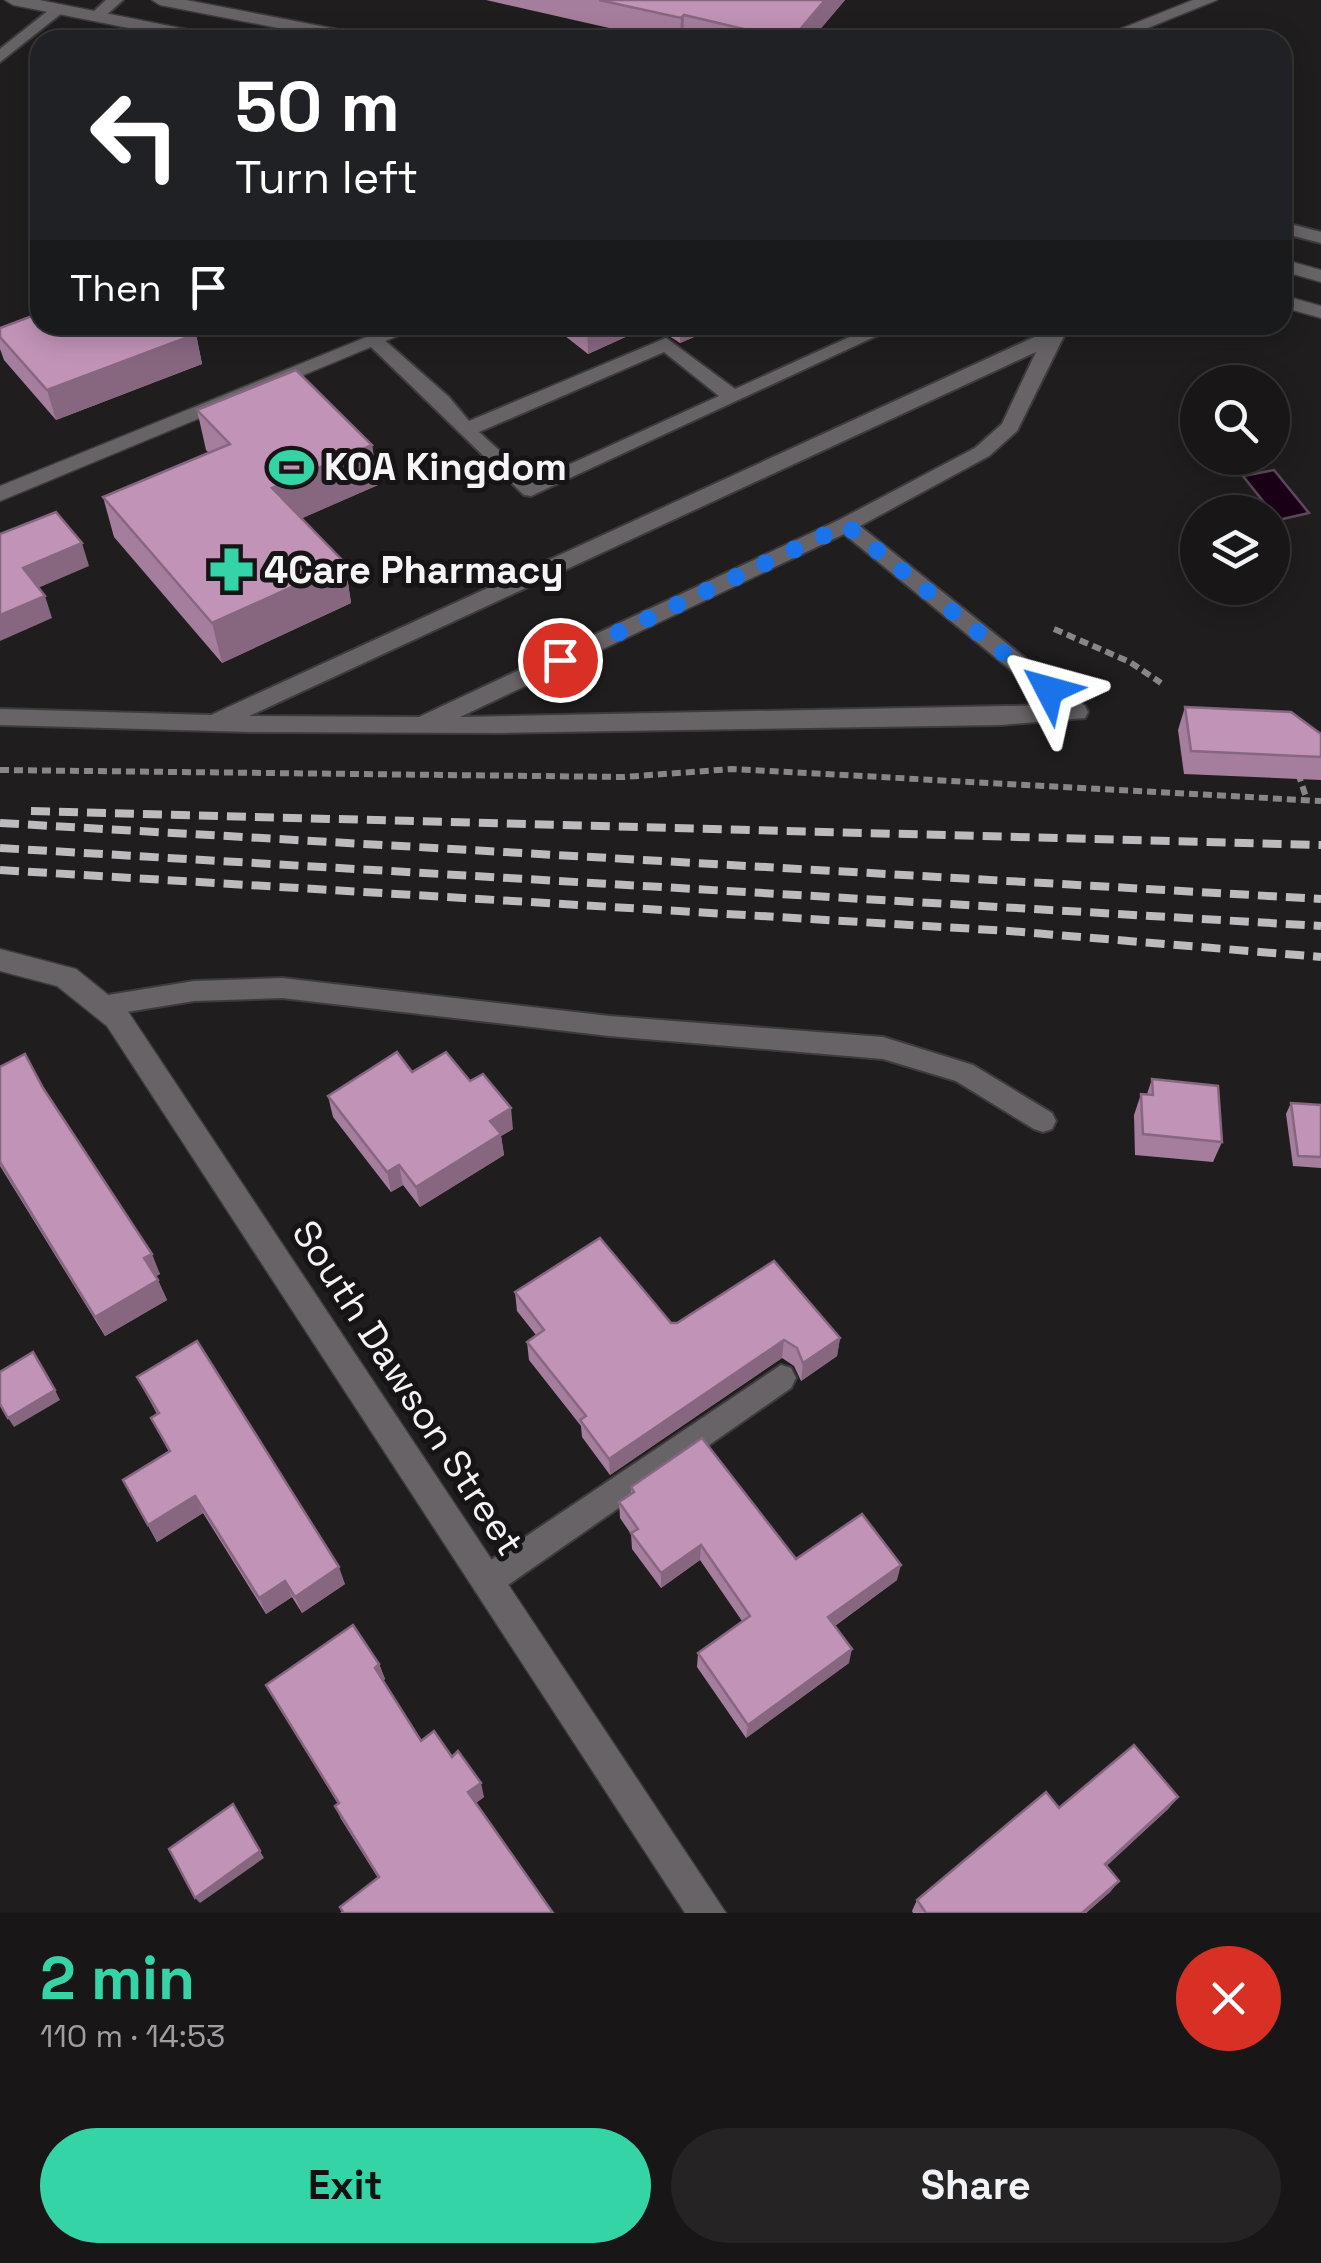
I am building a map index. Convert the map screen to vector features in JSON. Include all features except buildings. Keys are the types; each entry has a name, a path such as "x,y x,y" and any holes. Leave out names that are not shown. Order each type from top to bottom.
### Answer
{"main road":[{"path":"13,0 166,30"},
{"path":"160,0 315,30"},
{"path":"1128,30 1208,0"},
{"path":"1292,268 1321,276"},
{"path":"1292,303 1321,312"},
{"path":"0,494 390,335"},
{"name":"South Dawson Street","path":"0,960 66,977 117,1018 706,1913"}],"lane":[{"path":"97,16 116,0"},
{"path":"0,57 23,30 59,9"},
{"path":"1292,231 1321,238"},
{"path":"374,342 442,401 466,430 531,490 870,335"},
{"path":"207,726 1042,335"},
{"path":"417,727 846,525 982,452 1010,427 1051,335"},
{"path":"466,430 666,344 732,397"},
{"path":"0,717 207,726 417,727 1000,717 1076,712 846,525"},
{"path":"102,1006 194,992 282,988 610,1026 883,1048 964,1074 1043,1121"},
{"path":"487,1580 781,1378"}],"path":[{"path":"1054,629 1130,662 1161,683"},
{"path":"1292,758 1307,800"},
{"path":"0,770 624,778 732,769 1321,801"}],"shaded area":[{"path":"1278,475 1309,513 1290,517 1290,495 1258,495 1243,476"}],"railway":[{"path":"31,811 1321,845"},
{"path":"0,823 1321,899"},
{"path":"0,848 1321,926"},
{"path":"0,870 1009,931 1321,957"}],"place":[{"name":"KOA Kingdom","path":"291,467"},
{"name":"4Care Pharmacy","path":"231,570"}],"route":[{"path":"560,660 846,525 1049,690"}]}
